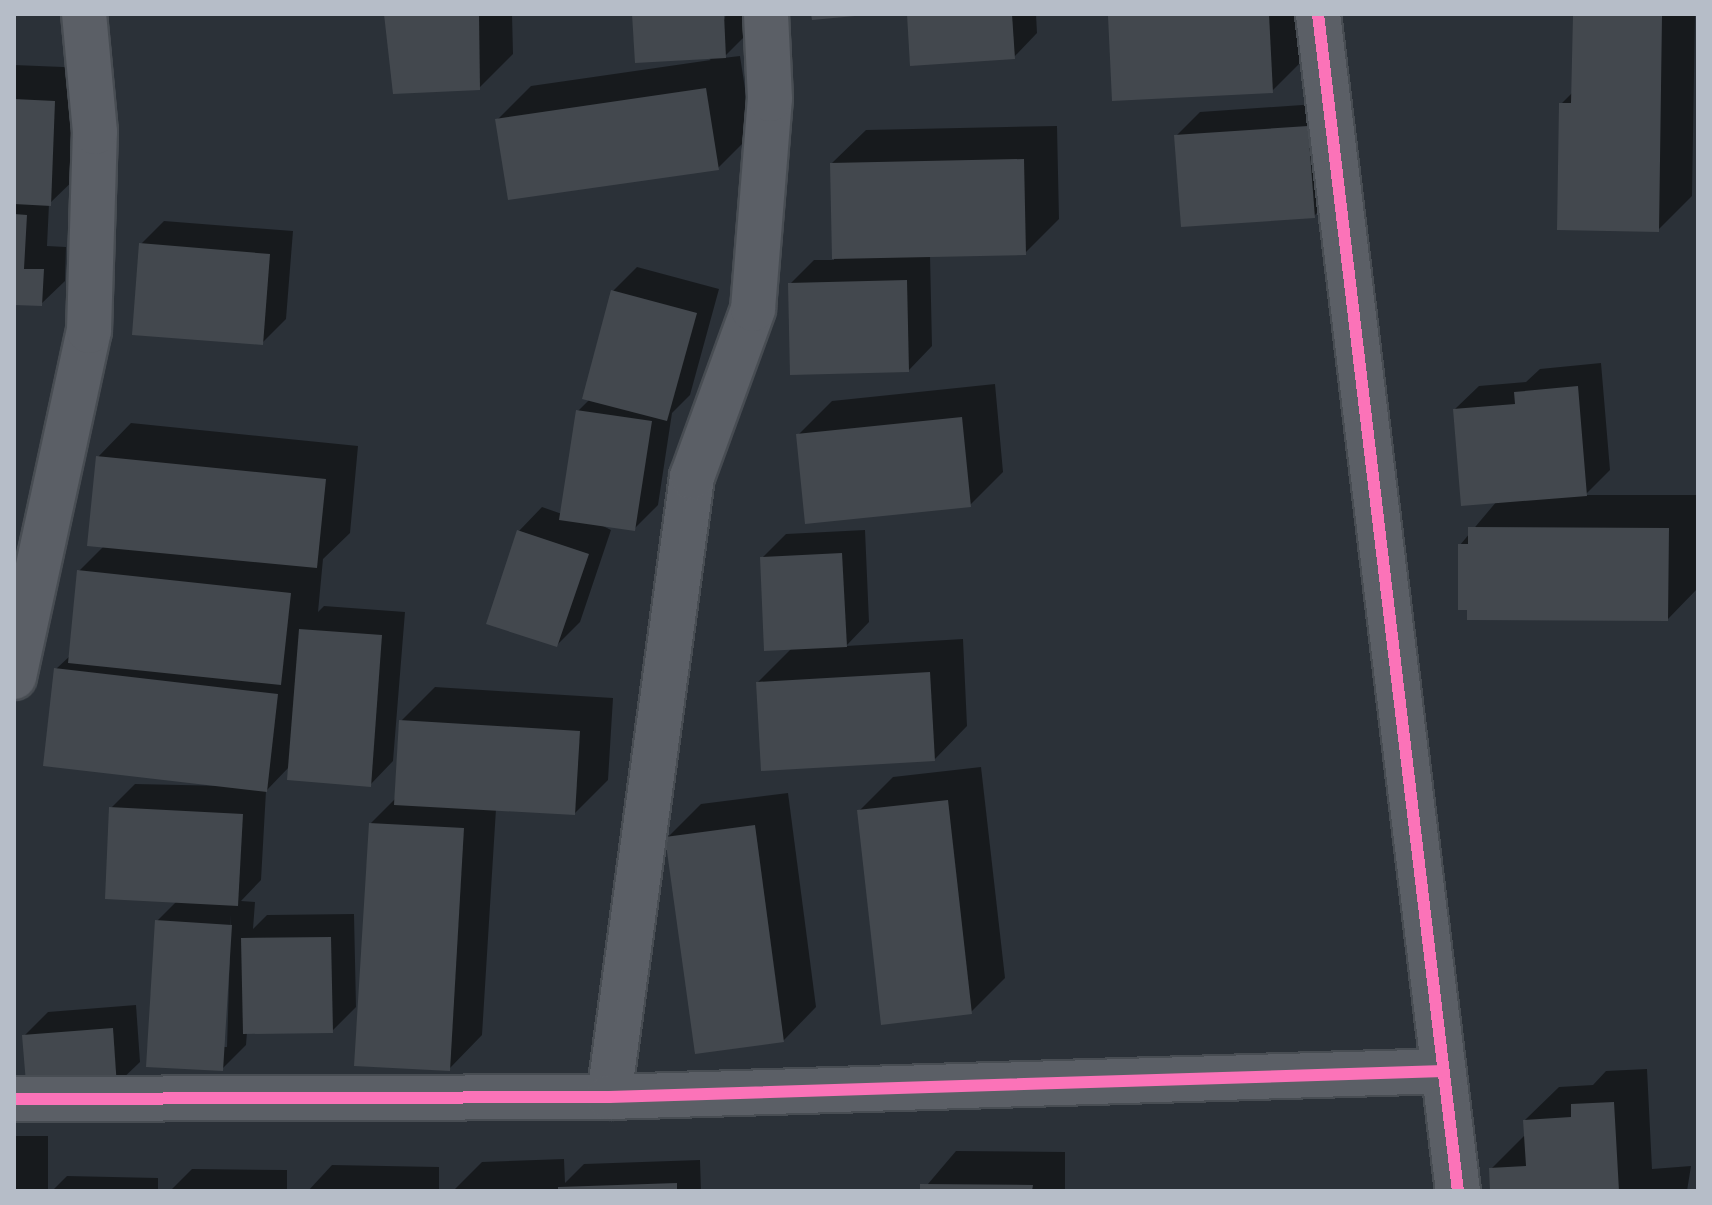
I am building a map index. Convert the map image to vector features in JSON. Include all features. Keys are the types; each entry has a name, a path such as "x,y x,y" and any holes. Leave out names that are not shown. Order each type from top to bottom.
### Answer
{"street":[{"path":"14,677 89,331 95,132 84,14"},
{"path":"609,1097 692,477 753,309 770,99 766,14"},
{"path":"1318,14 1458,1191"},
{"path":"14,1099 609,1097 1444,1071"}],"building":[{"path":"384,14 479,14 480,90 393,94"},
{"path":"632,14 724,14 726,58 635,63"},
{"path":"811,14 855,14 855,16 812,20"},
{"path":"907,14 1012,14 1015,59 910,66"},
{"path":"1269,14 1273,93 1112,101 1108,16"},
{"path":"1573,15 1662,16 1659,232 1557,230 1559,103 1571,103"},
{"path":"706,88 719,170 508,200 495,119"},
{"path":"14,99 55,101 51,206 14,204"},
{"path":"1308,126 1315,218 1181,227 1174,135"},
{"path":"1024,159 1026,255 832,259 830,163"},
{"path":"14,214 27,215 24,269 44,269 42,306 14,305"},
{"path":"139,243 270,254 263,345 132,335"},
{"path":"907,280 909,372 790,375 788,283"},
{"path":"611,290 697,313 667,421 582,399"},
{"path":"1578,386 1587,496 1461,506 1453,409 1515,404 1514,392"},
{"path":"576,410 652,421 635,531 559,520"},
{"path":"962,417 971,507 805,524 796,434"},
{"path":"96,456 326,479 317,568 87,546"},
{"path":"1468,527 1669,528 1668,621 1467,620 1467,610 1458,610 1458,544 1468,544"},
{"path":"517,530 589,554 557,647 486,624"},
{"path":"842,553 847,647 764,651 760,557"},
{"path":"77,570 291,593 281,685 68,663"},
{"path":"299,629 382,635 371,787 287,780"},
{"path":"54,668 278,694 267,792 43,766"},
{"path":"930,672 935,761 761,771 756,682"},
{"path":"399,720 580,731 575,815 394,805"},
{"path":"948,800 972,1014 881,1025 857,810"},
{"path":"109,807 243,814 238,906 105,899"},
{"path":"369,823 464,828 450,1071 354,1066"},
{"path":"755,825 784,1042 695,1054 665,837"},
{"path":"155,920 232,925 223,1071 146,1067"},
{"path":"331,937 333,1033 243,1034 241,938"},
{"path":"113,1028 117,1087 27,1095 22,1035"},
{"path":"1614,1102 1619,1191 1490,1191 1489,1168 1526,1166 1523,1120 1571,1117 1571,1104"},
{"path":"677,1183 677,1191 558,1191 558,1187"},
{"path":"920,1184 1033,1185 1032,1191 920,1191"}],"cycle path":[{"path":"1318,14 1458,1191"},
{"path":"14,1099 609,1097 1444,1071"}]}
